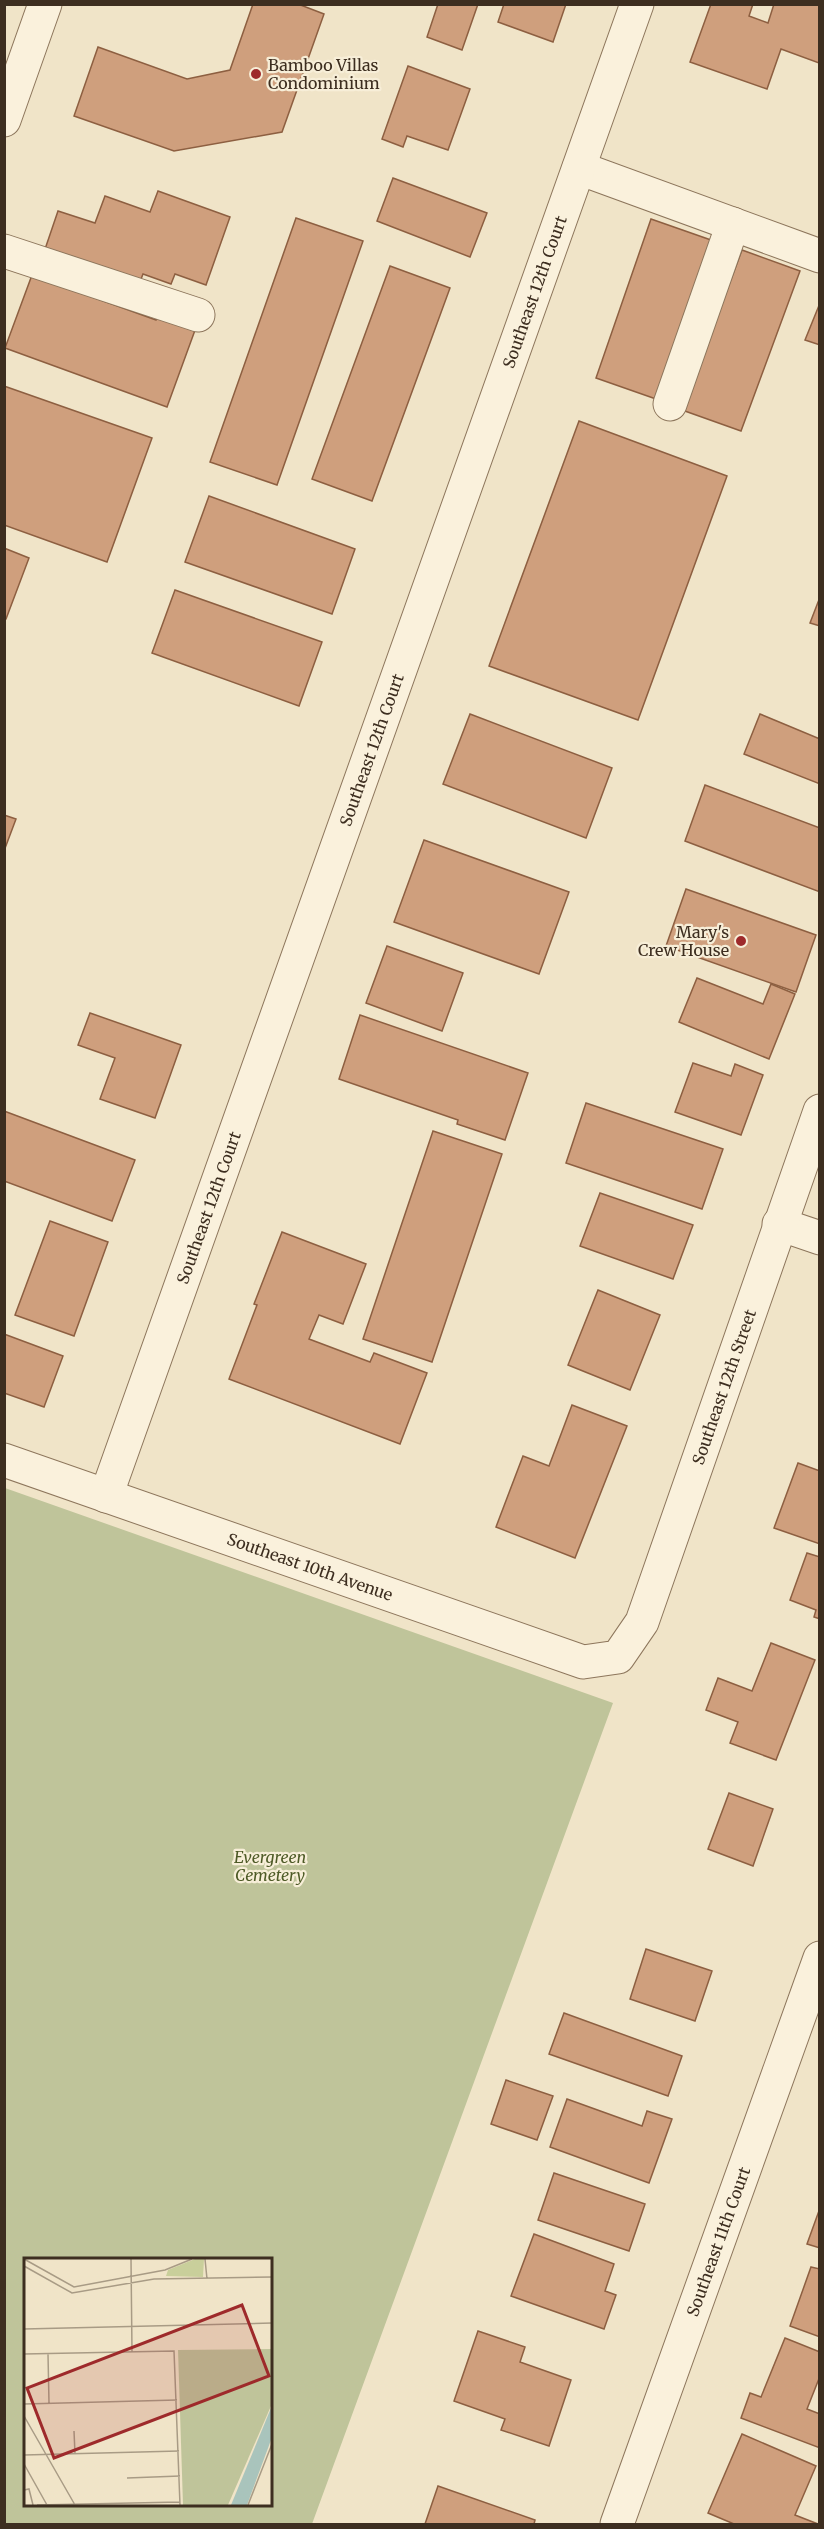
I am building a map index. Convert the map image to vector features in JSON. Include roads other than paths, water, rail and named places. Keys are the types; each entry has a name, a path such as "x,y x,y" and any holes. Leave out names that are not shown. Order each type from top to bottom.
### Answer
{"street":[{"path":"4,120 45,4"},
{"name":"Southeast 12th Court","path":"106,1496 637,4"},
{"path":"579,168 819,256"},
{"path":"670,404 733,224"},
{"path":"4,251 198,315"},
{"name":"Southeast 12th Street","path":"618,1657 642,1622 819,1111"},
{"path":"779,1224 819,1238"},
{"name":"Southeast 10th Avenue","path":"4,1460 583,1662 618,1657"},
{"name":"Southeast 11th Court","path":"617,2524 819,1958"}],"place":[{"name":"Bamboo Villas Condominium","path":"256,74"},
{"name":"Mary's Crew House","path":"741,941"}],"park label":[{"name":"Evergreen Cemetery","path":"270,1866"}]}
